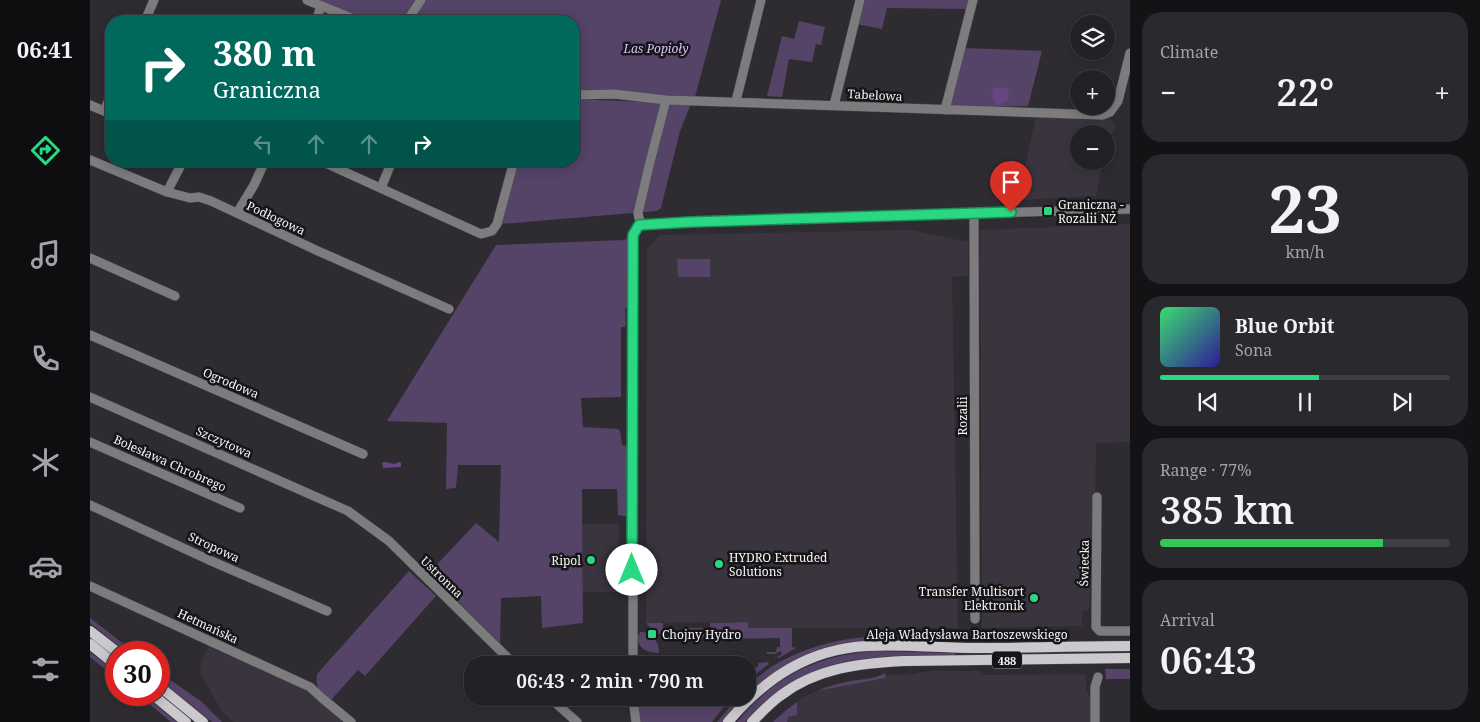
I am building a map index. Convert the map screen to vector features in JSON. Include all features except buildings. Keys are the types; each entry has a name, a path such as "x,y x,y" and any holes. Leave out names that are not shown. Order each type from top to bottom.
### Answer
{"main road":[{"path":"90,631 105,643"},
{"path":"90,644 105,656"},
{"name":"Aleja Władysława Bartoszewskiego","path":"732,719 761,688 781,673 816,656 849,648 889,645 980,648 1130,646"},
{"name":"Aleja Władysława Bartoszewskiego","path":"752,722 793,687 813,677 840,668 863,664 904,661 1130,658"},
{"path":"170,695 203,722"},
{"name":"Aleja Władysława Bartoszewskiego","path":"757,722 773,703"},
{"path":"166,706 186,722"}],"street":[{"path":"148,15 154,0"},
{"path":"307,0 344,15"},
{"path":"412,15 421,0"},
{"path":"736,101 761,0"},
{"path":"834,105 860,0"},
{"path":"945,110 973,0"},
{"path":"318,15 321,6"},
{"name":"Tabelowa","path":"580,95 614,94 666,100 1097,115 1106,114 1113,110 1118,102 1130,52"},
{"path":"642,224 638,213 666,100"},
{"path":"90,105 105,111"},
{"name":"Podłogowa","path":"90,160 105,166"},
{"name":"Podłogowa","path":"107,167 167,192 190,198 199,197 211,201 449,309"},
{"path":"167,192 180,167"},
{"path":"237,213 262,167"},
{"path":"334,167 481,234 492,231 497,224 512,167"},
{"path":"381,188 390,167"},
{"path":"633,656 633,235 637,227 642,224 1130,209"},
{"name":"Rozalii","path":"974,213 975,619"},
{"path":"90,258 175,296"},
{"name":"Ogrodowa","path":"90,335 363,454"},
{"name":"Szczytowa","path":"90,398 348,511"},
{"name":"Bolesława Chrobrego","path":"90,442 240,508"},
{"name":"Świecka","path":"1097,497 1096,627 1100,631 1130,630"},
{"name":"Stropowa","path":"90,505 209,560 328,611"},
{"name":"Ustronna","path":"348,511 388,541 507,656"},
{"name":"Hetmańska","path":"90,586 310,686 351,722"},
{"path":"1096,722 1095,687 1098,677"},
{"path":"559,706 577,722"},
{"path":"634,706 636,722"}],"shaded area":[{"path":"1004,87 1010,91 1008,94 1009,100 1004,101 1000,105 995,104 993,93 990,89"},
{"path":"1036,116 1108,118 1115,124 1070,125 1070,170 1101,170 1096,196 1018,200"},
{"path":"1130,224 1130,442 1096,443 1094,587 1090,588 1089,610 1082,610 1082,626 982,628 980,230"},
{"path":"910,230 968,242 968,276 952,277 958,628 748,628 748,622 646,623 647,249 660,235"},
{"path":"399,462 401,467 383,468 382,463 395,464"},
{"path":"582,524 619,524 619,592 583,592"},
{"path":"208,646 306,690 346,722 233,722 221,710 200,672 202,660"},
{"path":"932,671 980,671 981,675 1086,674 1086,689 1091,698 1091,722 783,722 797,702 817,691 886,678 886,675 915,674"}],"green space":[{"name":"Las Popioły","path":"302,0 721,0 695,97 580,97 580,15 338,15"},
{"path":"863,0 970,0 968,9 887,8 882,29 857,24"},
{"path":"799,21 825,27 821,45 816,44 812,62 789,59 782,97 767,96 782,36 794,39"},
{"path":"964,48 1042,51 1028,106 953,108 950,106"},
{"path":"580,99 691,104 680,131 661,208 657,211 501,224 515,167 580,167"},
{"path":"628,238 628,307 625,308 625,327 621,327 621,397 581,398 583,427 618,429 622,445 627,446 628,517 618,515 617,489 582,489 583,623 542,628 541,596 501,598 500,643 429,573 476,523 499,542 501,465 458,465 456,488 446,489 447,423 387,421 496,245 624,240"},
{"path":"677,259 710,259 710,277 678,277"},
{"path":"409,571 436,596 365,676 358,670 331,700 319,690 317,674"},
{"path":"90,618 120,641 112,641 90,623"},
{"path":"748,622 748,628 792,628 792,647 796,648 779,658 777,657 782,654 780,651 775,654 767,654 767,652 776,652 777,647 780,647 780,638 711,639 710,623"},
{"path":"646,623 663,623 663,630 671,630 671,639 656,632 657,630 653,627 652,629"},
{"path":"689,628 707,628 707,639 689,639"},
{"path":"640,632 648,633 654,638 658,645 659,653 648,651 640,646 637,639"},
{"path":"873,636 873,640 854,642 821,650 791,663 756,686 756,679 775,665 790,657 822,645"},
{"path":"875,651 955,653 955,655 895,656 867,658 841,663 816,671 792,683 769,699 745,722 737,722 751,706 756,706 756,701 766,692 781,681 815,663 854,653"},
{"path":"90,652 105,664 105,669 90,657"},
{"path":"768,662 769,664 756,674 756,667 758,667 758,663"},
{"path":"1105,669 1130,669 1130,679 1106,679"},
{"path":"885,673 886,678 817,691 851,681 873,678"},
{"path":"170,680 202,702 222,722 212,722 170,688"},
{"path":"797,702 797,715 788,717 787,722 773,722 782,714"},
{"path":"151,706 157,706 177,722 171,722"},
{"path":"638,706 725,706 712,722 640,722"},
{"path":"730,706 736,706 723,722 717,722"}],"place":[{"name":"Graniczna - Rozalii NŻ","path":"1048,211"},
{"name":"Ripol","path":"591,560"},
{"name":"HYDRO Extruded Solutions","path":"719,564"},
{"name":"Transfer Multisort Elektronik","path":"1034,598"},
{"name":"Chojny Hydro","path":"652,634"}],"route":[{"path":"632,570 633,235 639,225 1011,212"}]}
